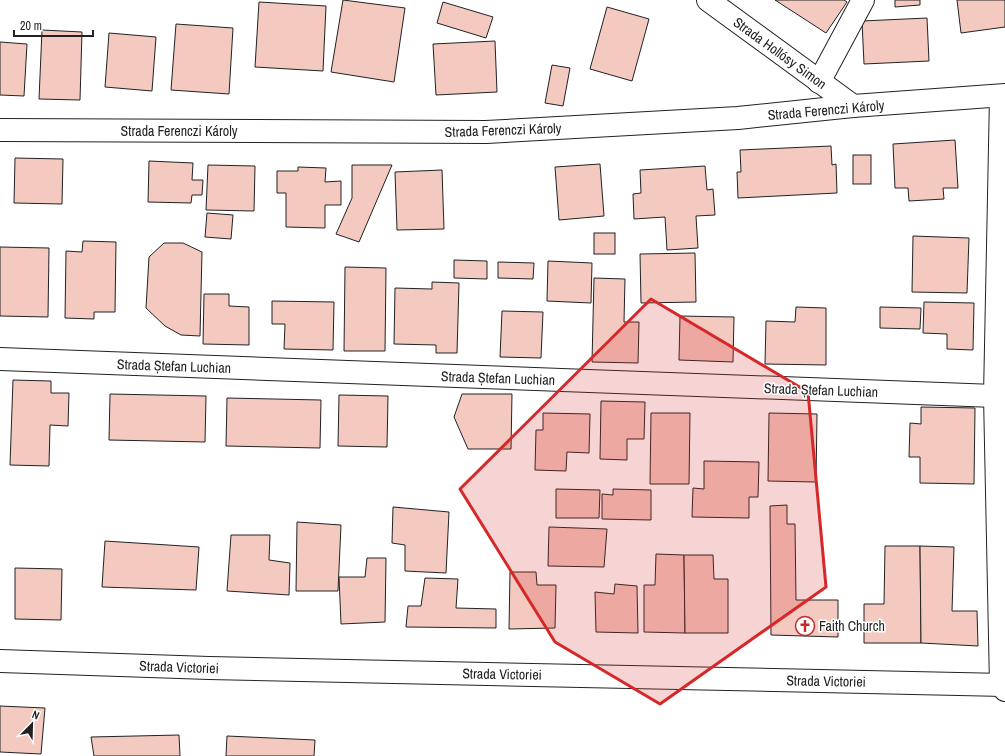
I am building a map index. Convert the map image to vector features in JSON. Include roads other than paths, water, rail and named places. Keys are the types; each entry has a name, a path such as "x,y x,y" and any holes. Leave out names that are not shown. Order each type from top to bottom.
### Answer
{"street":[{"name":"Strada Hollósy Simon","path":"708,0 853,106"},
{"path":"820,82 864,0"},
{"path":"1003,96 995,396 1004,686"},
{"name":"Strada Ferenczi Károly","path":"0,130 486,132 738,118 853,106 1003,96"},
{"name":"Strada Ștefan Luchian","path":"0,359 995,396"},
{"name":"Strada Victoriei","path":"0,661 216,668 1004,686"}],"place":[{"name":"Faith Church","path":"805,626"}]}
